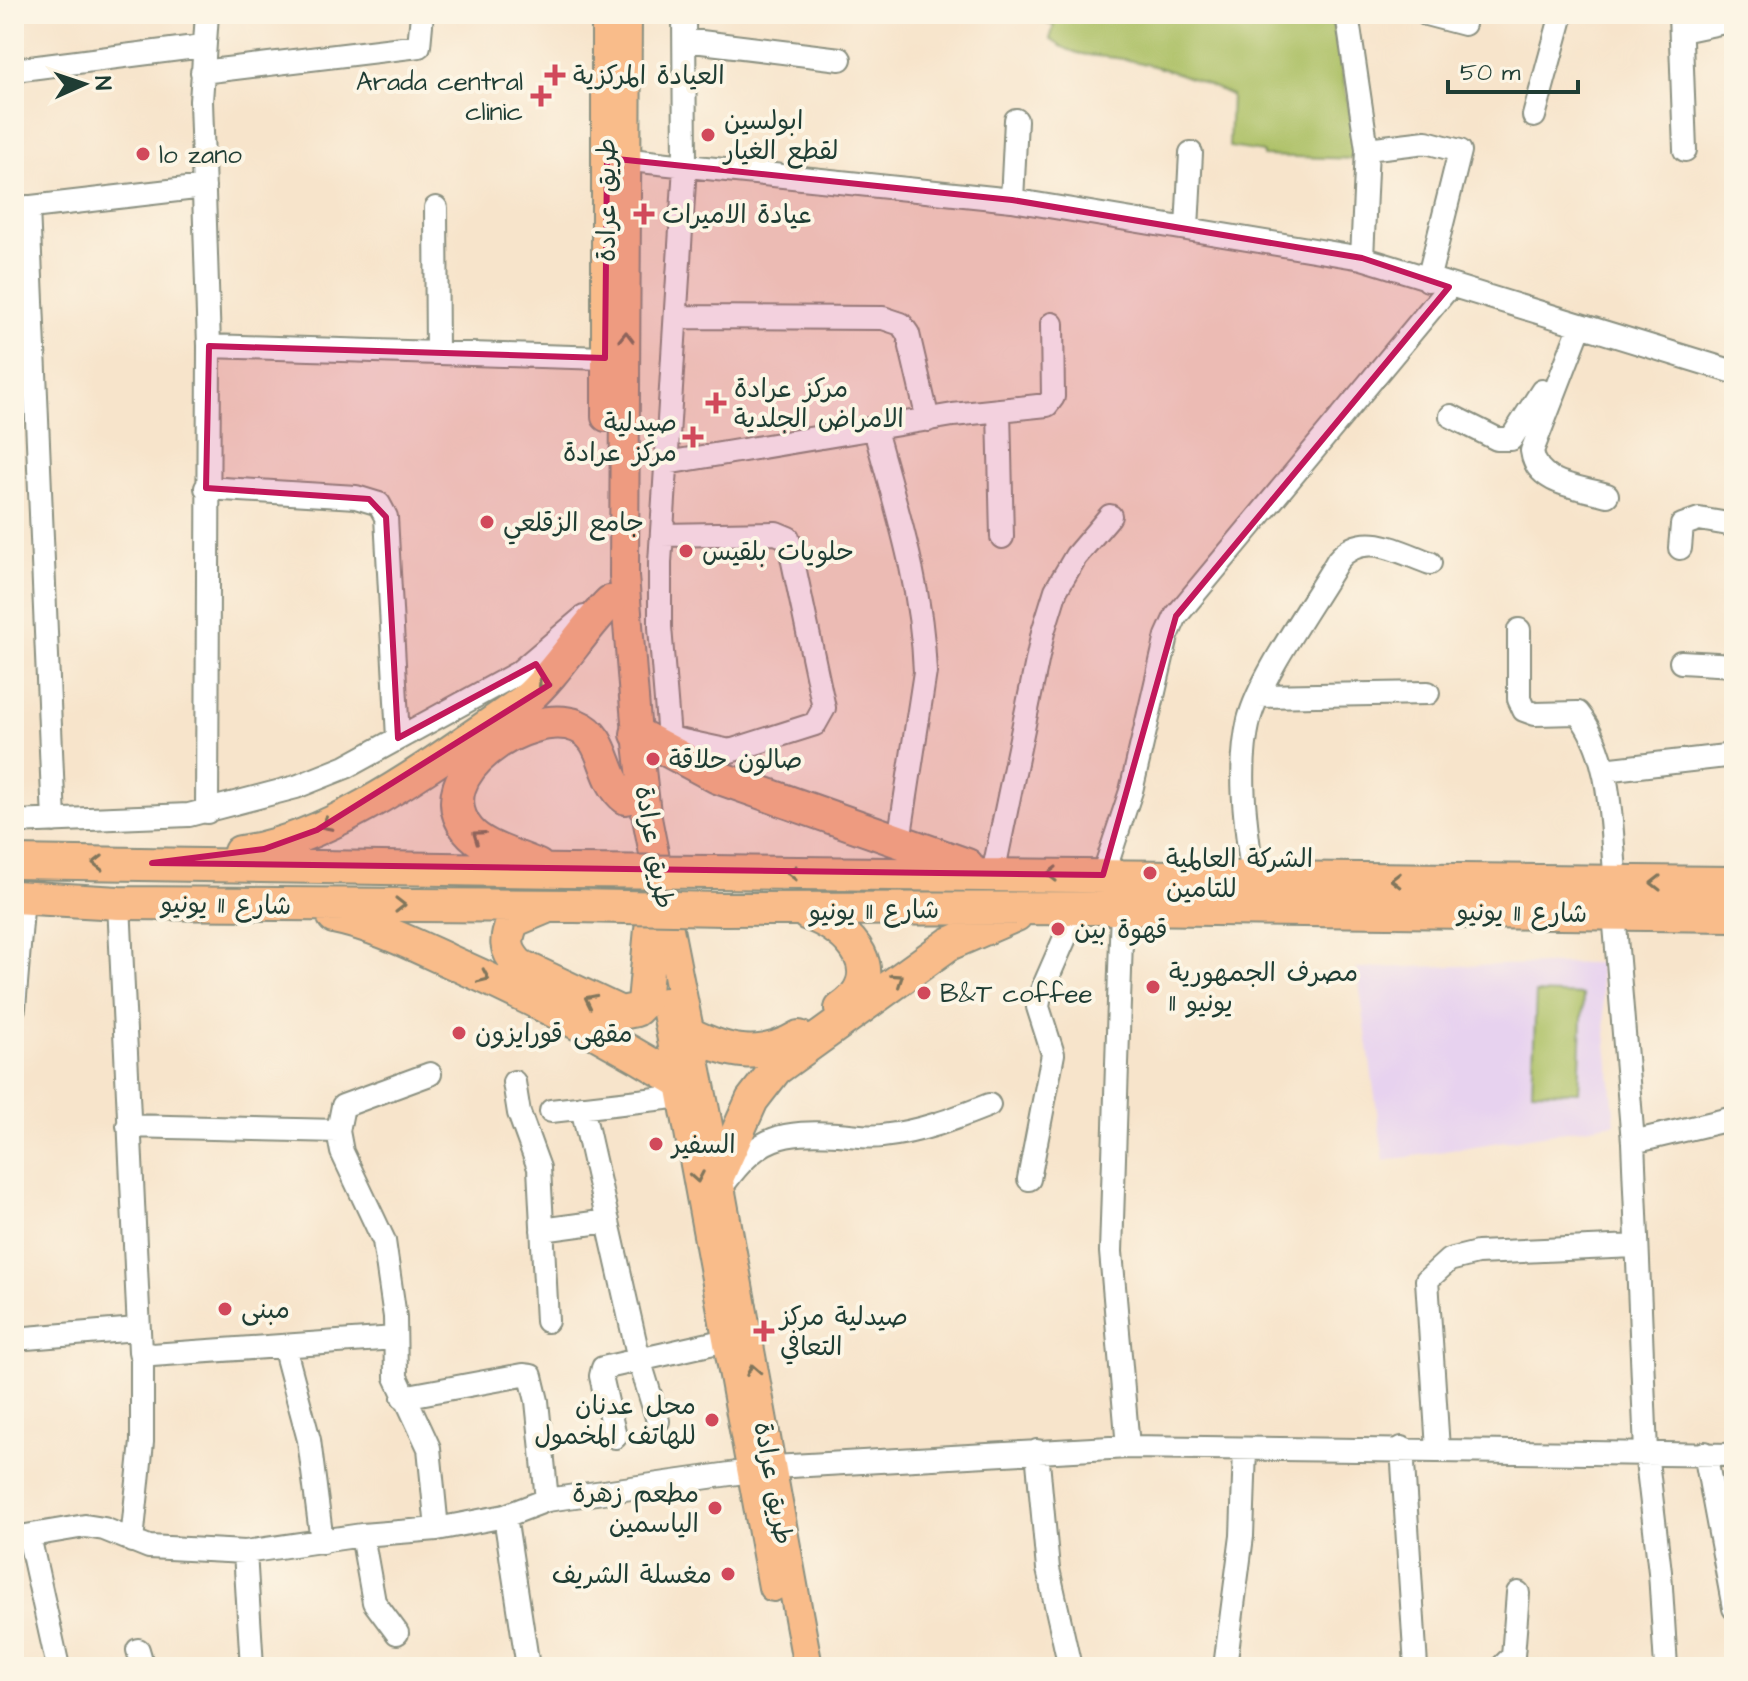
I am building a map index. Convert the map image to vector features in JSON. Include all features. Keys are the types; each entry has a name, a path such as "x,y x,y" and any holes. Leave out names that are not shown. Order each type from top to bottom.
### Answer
{"highway":[{"path":"152,863 264,849 317,830 347,814 527,699 547,682 583,629 618,601"},
{"path":"558,871 468,831 458,813 456,792 464,773 479,755 517,733 539,726 575,725 595,739 614,789 626,798"},
{"path":"659,742 717,777 993,874"},
{"name":"شارع 11 يونيو","path":"14,862 1253,878 1615,898 1734,915"},
{"name":"شارع 11 يونيو","path":"18,897 119,903 801,911 1615,898 1734,883"},
{"path":"280,905 364,923 534,1001 633,1051 681,1088"},
{"path":"562,906 513,921 506,937 510,955 519,965 621,1013 636,1010 644,1002 651,929"},
{"path":"719,1182 752,1100 776,1069 949,944 1034,908"},
{"path":"690,1034 737,1052 761,1053 787,1045 856,999 865,979 861,956 831,921 801,911"}],"main road":[{"name":"طريق عرادة","path":"606,14 617,159 618,601 626,798 727,1340 762,1469"},
{"name":"طريق عرادة","path":"627,14 605,358 607,574 618,601 659,742 646,813 719,1182 762,1469 784,1590 808,1667"},
{"name":"طريق عرادة","path":"784,1590 788,1667"}],"street":[{"path":"207,14 202,72 209,346 207,812"},
{"path":"202,72 419,46 422,14"},
{"path":"662,535 776,533 788,538 824,708 815,724 730,751 659,742 662,535 685,166 684,14"},
{"path":"1347,14 1367,149 1362,258"},
{"path":"1426,14 1464,24"},
{"path":"1534,116 1562,14"},
{"path":"1685,150 1681,22 1734,20"},
{"path":"685,40 840,59"},
{"path":"14,70 203,46"},
{"path":"1012,200 1016,120"},
{"path":"1103,875 1131,791 1167,636 1176,616 1439,283 1460,151 1426,142 1367,149"},
{"path":"1187,228 1191,153"},
{"path":"617,159 1012,200 1362,258 1734,372"},
{"path":"54,821 21,208 204,187"},
{"path":"436,208 437,352"},
{"path":"677,317 883,318 896,321 908,334 928,420"},
{"path":"666,463 1051,403 1052,324"},
{"path":"1451,416 1497,439 1511,439 1532,411 1576,325"},
{"path":"1576,325 1532,451 1533,463 1547,478 1607,495"},
{"path":"209,346 605,358"},
{"path":"999,410 1002,537"},
{"path":"875,430 908,546 925,652 925,672 899,841"},
{"path":"206,488 356,497 379,504 386,517 398,738"},
{"path":"993,874 1043,632 1056,590 1076,556 1110,516"},
{"path":"1680,548 1682,525 1699,519 1734,525"},
{"path":"1253,878 1242,789 1244,751 1258,696 1349,547 1366,543 1430,563"},
{"path":"14,822 154,818 207,812 321,778 518,673 572,625 618,601"},
{"path":"1519,630 1519,699 1524,710 1535,714 1578,713 1586,724 1604,770 1633,1142 1646,1452 1660,1572 1666,1667"},
{"path":"1681,662 1734,665"},
{"path":"1258,696 1428,693"},
{"path":"1604,770 1734,755"},
{"path":"14,1008 18,897"},
{"path":"119,903 137,1347 142,1353 142,1442 132,1541"},
{"path":"1029,1179 1053,1054 1038,1007 1040,995 1078,908"},
{"path":"1122,908 1111,1239 1128,1447"},
{"path":"430,1074 343,1106 338,1131 351,1175 384,1241 395,1338 395,1366 403,1397 422,1427 429,1448 437,1529"},
{"path":"514,1082 519,1113 539,1168 547,1321"},
{"path":"551,1111 681,1088"},
{"path":"719,1182 745,1156 768,1140 834,1133 891,1135 929,1127 989,1105"},
{"path":"582,1107 639,1359 658,1421"},
{"path":"1633,1142 1734,1118"},
{"path":"128,1126 338,1131"},
{"path":"542,1230 608,1221"},
{"path":"1438,1449 1427,1280 1439,1266 1477,1253 1635,1246"},
{"path":"14,1339 137,1329"},
{"path":"142,1353 395,1338"},
{"path":"615,1437 602,1369 727,1340"},
{"path":"284,1346 309,1440 322,1542"},
{"path":"403,1397 531,1376 537,1401 547,1500"},
{"path":"58,1667 22,1537 85,1526 104,1529 149,1547 245,1552 362,1535 437,1529 505,1516 547,1500 762,1469 1128,1447 1402,1448 1734,1455"},
{"path":"1402,1448 1416,1667"},
{"path":"1225,1667 1242,1536 1245,1449"},
{"path":"1037,1451 1048,1569 1070,1667"},
{"path":"1705,1453 1734,1608"},
{"path":"505,1516 528,1667"},
{"path":"362,1535 374,1602 397,1633"},
{"path":"245,1552 252,1667"},
{"path":"1502,1667 1513,1656 1518,1593"}],"highlighted area":[{"path":"607,158 1012,200 1362,258 1449,287 1176,616 1103,875 152,863 264,849 317,830 549,685 536,664 398,738 386,517 369,499 206,488 209,346 605,358"}],"shaded area":[{"path":"1599,963 1615,1123 1384,1161 1357,968"}],"green space":[{"path":"1023,14 1331,14 1359,159 1263,156 1263,152 1229,147 1231,95 1155,66 1070,51 1050,39 1054,26"},
{"path":"1536,993 1583,995 1579,1092 1532,1091"}],"place":[{"name":"العيادة المركزية","path":"555,75"},
{"name":"Arada central clinic","path":"541,96"},
{"name":"ابولسين لقطع الغيار","path":"708,135"},
{"name":"lo zano","path":"143,154"},
{"name":"عيادة الاميرات","path":"644,214"},
{"name":"مركز عرادة الامراض الجلدية","path":"716,403"},
{"name":"صيدلية مركز عرادة","path":"693,437"},
{"name":"جامع الزقلعي","path":"487,522"},
{"name":"حلويات بلقيس","path":"686,551"},
{"name":"صالون حلاقة","path":"653,759"},
{"name":"الشركة العالمية للتامين","path":"1150,873"},
{"name":"قهوة بين","path":"1058,929"},
{"name":"مصرف الجمهورية 11 يونيو","path":"1153,987"},
{"name":"B&T coffee","path":"924,993"},
{"name":"مقهى قورايزون","path":"459,1033"},
{"name":"السفير","path":"656,1144"},
{"name":"مبنى","path":"225,1309"},
{"name":"صيدلية مركز التعافي","path":"764,1331"},
{"name":"محل عدنان للهاتف المخمول","path":"712,1420"},
{"name":"مطعم زهرة الياسمين","path":"715,1508"},
{"name":"مغسلة الشريف","path":"728,1574"}]}
